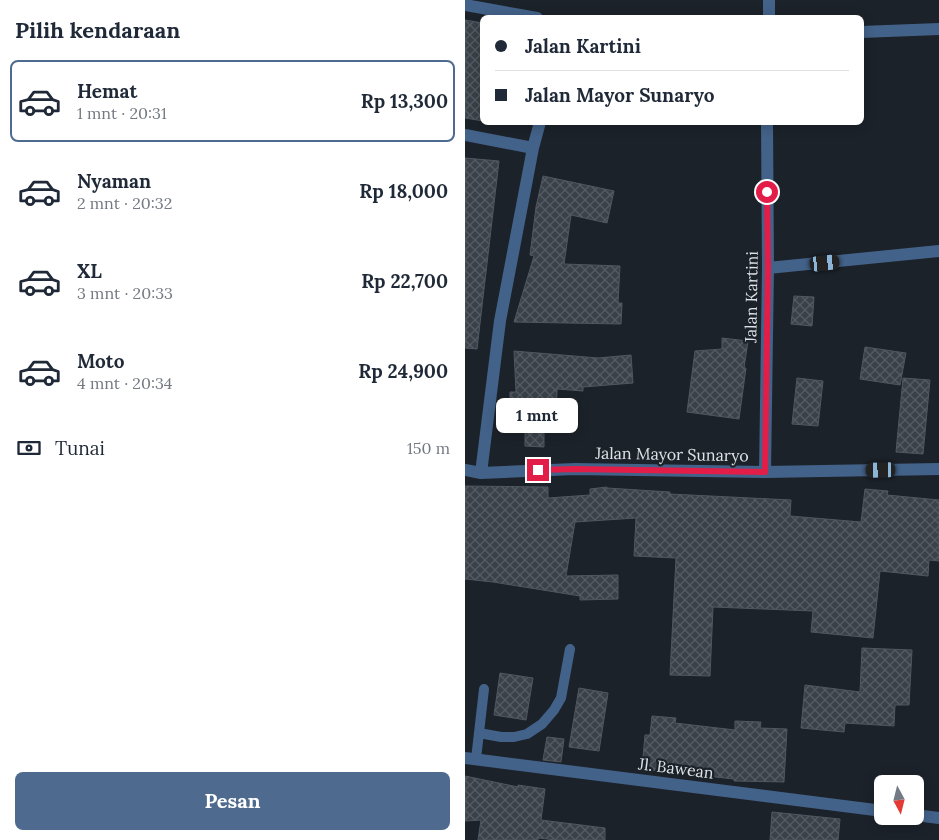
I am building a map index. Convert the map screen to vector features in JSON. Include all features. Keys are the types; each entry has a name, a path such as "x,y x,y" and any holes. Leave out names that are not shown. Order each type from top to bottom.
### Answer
{"street":[{"path":"769,0 769,15"},
{"path":"465,4 481,4 525,15"},
{"path":"864,32 939,29"},
{"path":"481,473 500,321 533,148 539,125"},
{"name":"Jalan Kartini","path":"765,472 768,268 767,125"},
{"path":"465,135 533,148"},
{"path":"768,268 939,251"},
{"name":"Jalan Mayor Sunaryo","path":"465,470 481,473 575,469 765,472 939,468"},
{"name":"Jl. Bawean","path":"470,759 874,810"},
{"path":"924,816 939,818"}],"lane":[{"path":"479,733 514,737 527,734 542,724 561,698 570,649"},
{"path":"470,759 479,733 484,689"}],"building":[{"path":"465,20 480,22 480,120 465,118"},
{"path":"465,158 499,161 477,349 465,348"},
{"path":"543,176 614,191 607,223 571,215 564,264 620,266 618,303 622,303 621,324 514,322 534,256 530,255 536,207"},
{"path":"794,296 814,297 812,326 791,324"},
{"path":"722,338 748,341 739,419 687,412 695,351 722,349"},
{"path":"865,347 906,353 900,385 860,379"},
{"path":"514,351 598,358 631,355 633,383 583,387 583,391 557,389 556,427 544,427 544,447 525,446 525,427 510,427 510,392 516,392"},
{"path":"797,378 823,381 818,426 792,424"},
{"path":"903,378 930,380 923,454 896,452"},
{"path":"465,486 548,487 548,498 590,495 590,489 607,487 670,492 670,494 791,500 790,516 861,522 865,489 888,491 887,495 939,500 939,561 929,560 928,576 880,571 873,638 811,632 813,611 713,607 710,676 670,675 676,558 634,556 636,518 575,522 566,576 618,575 618,599 580,600 580,596 465,579"},
{"path":"862,648 912,650 909,705 895,705 894,726 845,723 844,732 801,728 805,685 860,692"},
{"path":"500,673 533,678 526,720 494,715"},
{"path":"579,688 608,693 599,751 569,747"},
{"path":"652,716 676,718 675,723 735,730 735,721 761,722 760,728 787,729 784,782 734,781 734,779 642,769 645,735 650,735"},
{"path":"547,737 564,739 561,762 543,760"},
{"path":"465,776 518,787 518,785 545,789 541,820 605,828 605,840 538,838 538,840 478,840 481,820 465,821"},
{"path":"772,812 840,819 838,840 770,840"}],"route":[{"path":"538,470 765,472 768,268 767,192"}]}
